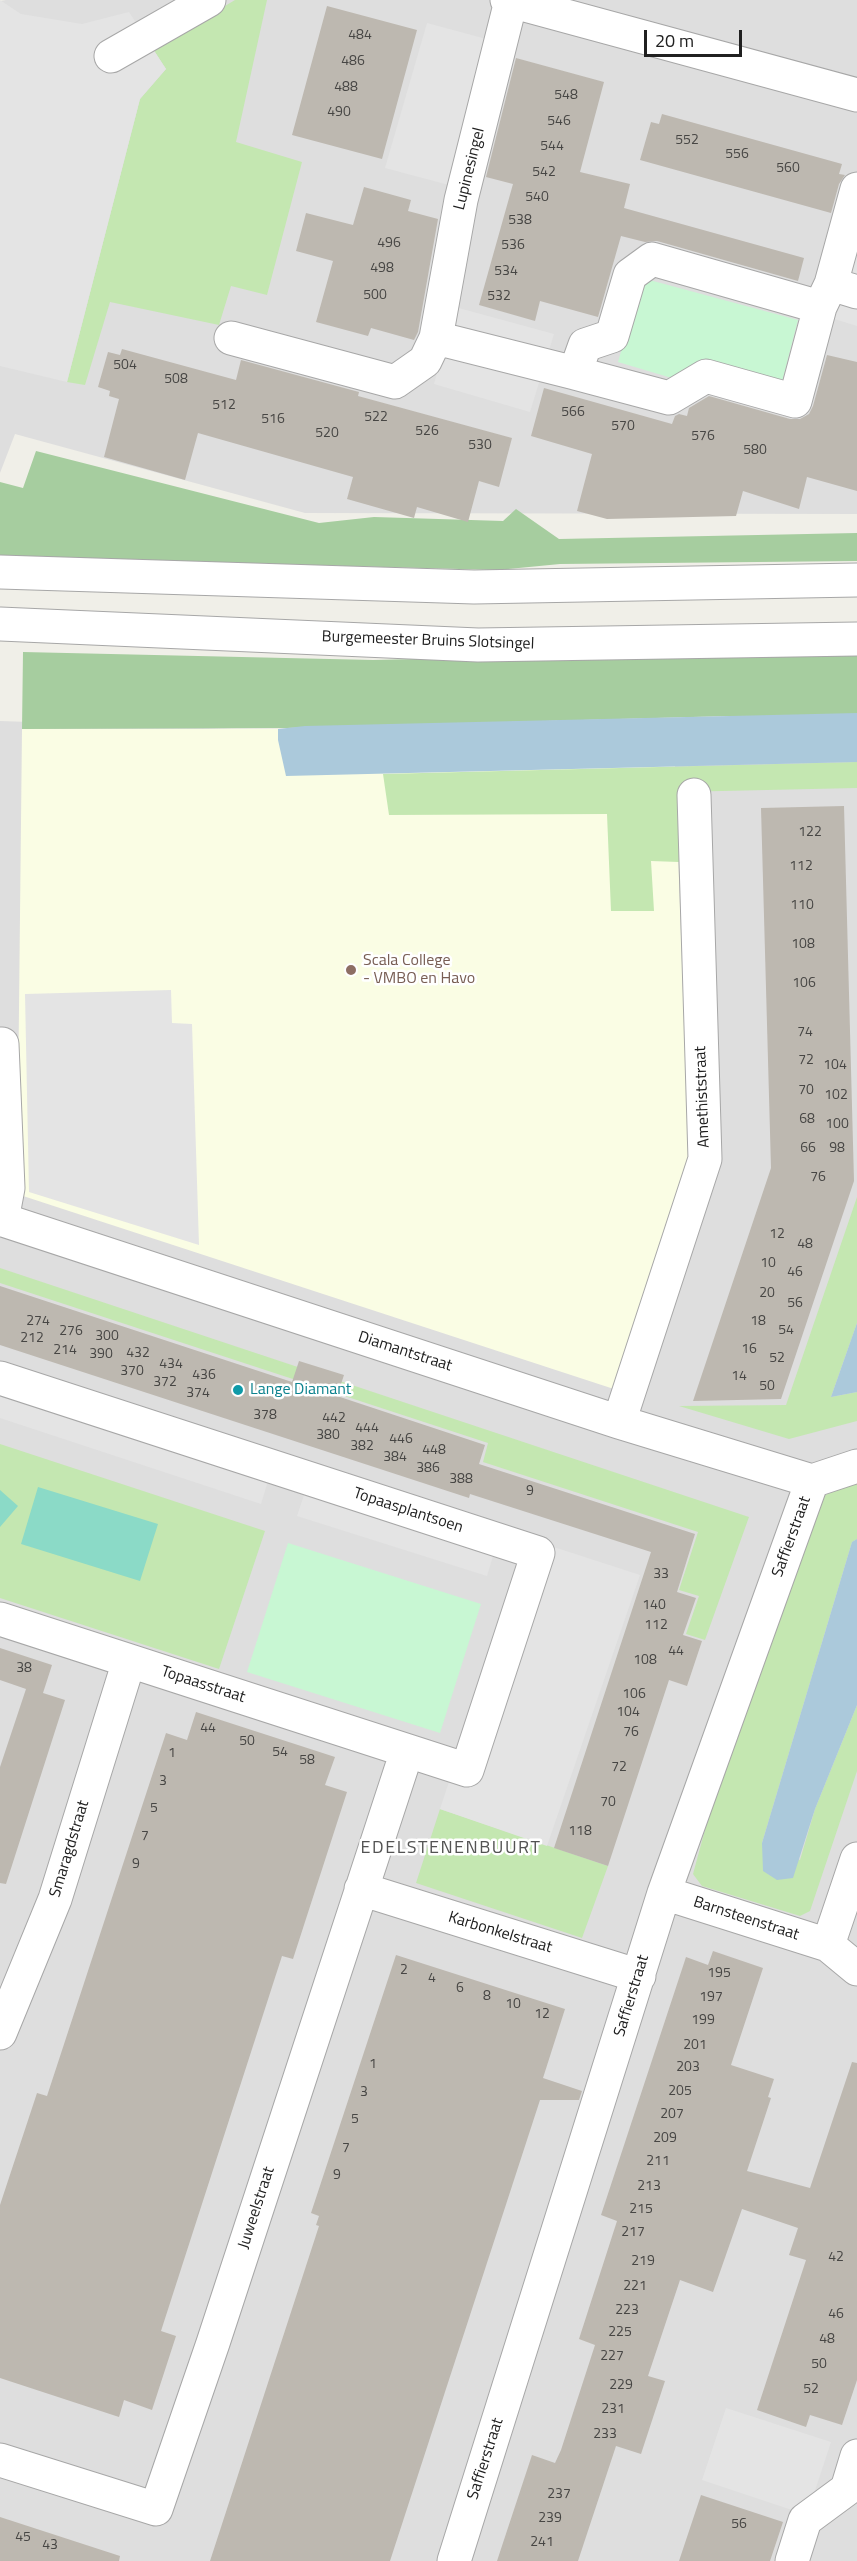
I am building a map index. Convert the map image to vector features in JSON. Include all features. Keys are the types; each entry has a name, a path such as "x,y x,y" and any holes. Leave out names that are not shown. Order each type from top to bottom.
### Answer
{"street":[{"path":"111,56 209,0"},
{"name":"Lupinesingel","path":"231,339 395,382 425,361 436,338 461,200 509,1 857,95"},
{"path":"436,338 669,398 706,376 795,401 836,294 857,189"},
{"path":"575,373 585,345 612,336 630,274 652,259 836,294"},
{"path":"0,572 474,587 857,580"},
{"name":"Burgemeester Bruins Slotsingel","path":"0,624 478,645 857,639"},
{"name":"Amethiststraat","path":"619,1422 705,1159 694,795"},
{"path":"1,1219 8,1188 2,1044"},
{"name":"Diamantstraat","path":"1,1219 619,1422 812,1481"},
{"name":"Topaasplantsoen","path":"0,1378 538,1553 467,1770 407,1751"},
{"name":"Saffierstraat","path":"454,2561 664,1893 812,1481 857,1466"},
{"name":"Topaasstraat","path":"0,1619 407,1751"},
{"name":"Smaragdstraat","path":"0,2033 55,1899 129,1661"},
{"name":"Juweelstraat","path":"0,2460 156,2510 217,2332 407,1751"},
{"path":"828,1945 857,1859"},
{"name":"Karbonkelstraat","path":"361,1890 639,1976"},
{"name":"Barnsteenstraat","path":"664,1893 828,1945 857,1969"},
{"path":"792,2561 805,2520 847,2489 857,2456"}],"shaded area":[{"path":"0,0 21,14 82,24 129,12 166,69 140,99 67,382 0,366"},
{"path":"857,0 857,514 305,513 15,434 0,473 0,1"},
{"path":"427,23 490,40 449,185 385,168"},
{"path":"857,228 857,326 831,318"},
{"path":"455,307 554,334 530,412 434,384"},
{"path":"0,721 671,744 857,734 857,2561 0,2561"},
{"name":"Scala College - VMBO en Havo","path":"22,729 278,729 278,740 675,766 689,1165 620,1391 17,1194"},
{"path":"171,990 172,1023 192,1024 199,1245 29,1192 25,994"},
{"path":"0,1394 268,1481 261,1504 0,1418"},
{"path":"304,1495 493,1556 487,1576 297,1516"},
{"path":"529,1539 640,1575 547,1846 440,1809"},
{"path":"726,2408 831,2442 807,2515 702,2480"}],"green space":[{"path":"235,0 267,0 236,142 302,162 267,295 231,286 219,325 110,302 85,385 67,382 140,99 166,69 153,49"},
{"path":"642,278 798,320 781,386 675,379 618,362"},
{"path":"36,451 319,523 374,517 503,521 516,509 559,539 857,533 857,561 560,564 498,570 0,557 0,482 23,488"},
{"path":"857,649 857,717 730,716 287,728 22,729 23,652 373,660"},
{"path":"857,762 857,788 677,792 679,862 651,861 654,911 611,911 607,814 389,815 383,774"},
{"path":"857,1197 857,1323 831,1397 857,1392 857,1421 789,1439 679,1406 786,1405"},
{"path":"0,1268 749,1517 705,1640 686,1634 699,1596 679,1590 698,1532 483,1462 488,1443 0,1283"},
{"path":"0,1444 265,1531 219,1669 0,1598"},
{"path":"857,1484 857,1539 852,1542 762,1843 800,1860 815,1809 857,1705 857,1771 810,1911 800,1916 702,1886 693,1874 706,1826 813,1500"},
{"path":"38,1487 158,1524 140,1581 21,1544"},
{"path":"0,1490 18,1506 0,1527"},
{"path":"288,1543 481,1604 440,1733 247,1672"},
{"path":"440,1809 608,1866 582,1938 416,1883"}],"water":[{"path":"857,713 857,762 286,776 278,740 278,729 305,726"},
{"path":"857,1323 857,1392 831,1397"},
{"path":"857,1539 857,1705 815,1809 793,1878 777,1880 763,1871 762,1843 852,1542"}],"building":[{"path":"327,6 417,30 382,159 292,135"},
{"path":"516,58 604,82 580,172 630,184 624,208 804,258 798,281 657,241 645,242 621,236 598,317 540,301 535,321 479,305 513,184 486,177"},
{"path":"662,114 842,164 839,174 845,175 839,184 831,213 640,160 651,122 659,124"},
{"path":"364,187 411,200 408,211 438,219 418,332 414,340 371,328 368,336 316,322 333,261 296,251 306,213 353,225"},
{"path":"122,349 236,380 241,360 359,392 358,396 512,438 499,487 479,481 468,522 417,507 414,518 347,499 353,477 198,433 185,480 104,457 119,399 109,396 110,391 98,387 108,352 120,355"},
{"path":"827,355 857,362 857,491 807,477 799,509 743,491 736,516 607,519 577,511 592,454 531,436 544,388 672,424 675,416 679,414 687,416 689,408 709,396 790,419 800,419 809,414 813,406"},
{"path":"844,806 854,1181 781,1399 693,1401 771,1168 761,808"},
{"path":"0,1286 292,1382 299,1361 344,1375 337,1396 485,1445 479,1464 695,1534 677,1592 696,1598 683,1635 702,1641 687,1686 669,1680 608,1866 554,1848 651,1552 470,1494 469,1498 0,1345"},
{"path":"0,1648 52,1665 43,1693 65,1700 6,1884 0,1883 0,1767 26,1689 0,1680"},
{"path":"196,1712 335,1757 325,1785 347,1792 293,1959 282,1956 161,2331 176,2336 152,2410 124,2400 119,2417 0,2378 0,2205 37,2093 47,2096 166,1733 187,1740"},
{"path":"713,1951 763,1968 731,2065 774,2079 768,2097 771,2098 747,2171 810,2188 852,2062 857,2063 857,2380 842,2425 810,2415 806,2427 757,2410 806,2260 789,2255 798,2228 742,2209 713,2292 680,2280 648,2376 665,2381 641,2454 616,2446 578,2561 497,2561 532,2455 555,2463 561,2450 595,2345 579,2339 617,2221 601,2215 686,1957 708,1965"},
{"path":"396,1955 565,2009 543,2078 582,2091 579,2100 540,2100 390,2561 210,2561 319,2226 316,2225 319,2216 311,2213"},
{"path":"701,2495 783,2522 770,2561 679,2561"},
{"path":"0,2517 120,2556 119,2561 0,2561"}],"place":[{"name":"Scala College - VMBO en Havo","path":"351,970"},
{"name":"Lange Diamant","path":"238,1390"}],"district":[{"name":"EDELSTENENBUURT","path":"451,1849"}]}
